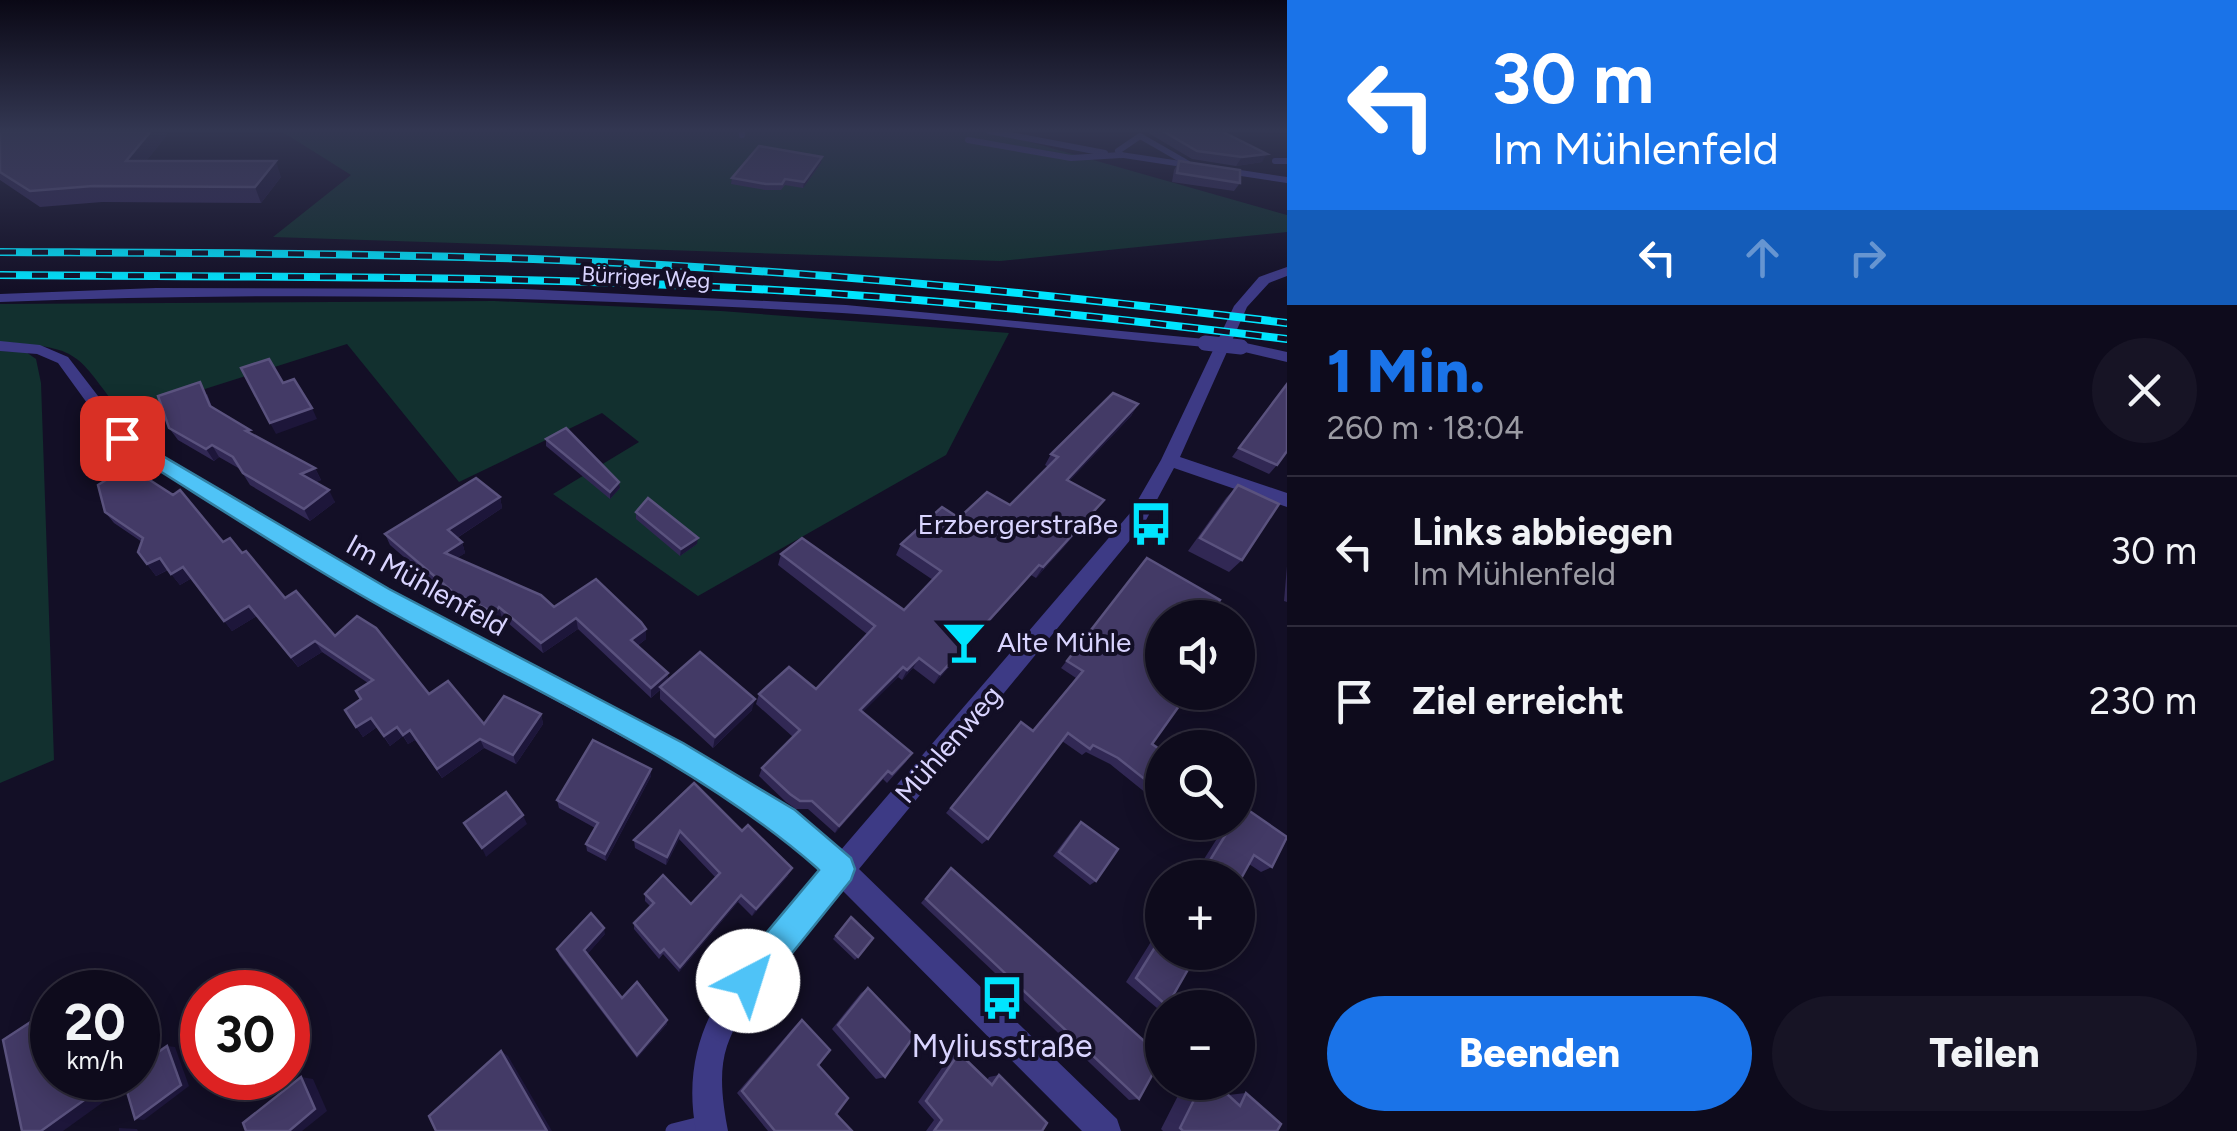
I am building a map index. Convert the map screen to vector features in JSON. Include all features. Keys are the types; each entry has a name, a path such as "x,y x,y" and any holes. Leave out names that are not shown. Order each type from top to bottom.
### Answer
{"street":[{"name":"Mühlenweg","path":"711,1126 706,1100 710,1050 727,1011 840,869 1138,518 1170,460 1241,306 1264,280 1287,270"},
{"name":"Bürriger Weg","path":"0,298 156,292 523,293 846,309 1241,346 1287,357"},
{"name":"Im Mühlenfeld","path":"0,346 40,350 63,360 122,438 381,596 674,752 784,820 840,869"},
{"path":"1170,460 1287,500"},
{"path":"840,869 1106,1131"}],"lane":[{"path":"673,1131 711,1126"}],"green space":[{"path":"340,184 1177,184 1287,215 1287,232 1000,261 273,237"},
{"path":"494,301 721,311 1009,333 946,455 698,596 553,494 639,442 602,413 459,482 347,344 123,415 74,357 47,347 0,342 0,304"},
{"path":"0,351 26,352 36,359 41,383 54,760 0,783"}],"building":[{"path":"19,184 258,184 255,187 93,186 30,191"},
{"path":"269,359 283,383 294,379 312,408 270,423 241,368"},
{"path":"200,382 210,406 250,430 246,431 315,468 301,474 329,490 304,509 243,473 233,457 212,445 206,449 169,428 158,396"},
{"path":"1287,384 1287,451 1277,465 1239,448"},
{"path":"1113,393 1138,404 1067,480 1104,500 940,674 919,658 907,670 903,667 860,710 912,753 892,774 888,771 839,826 812,801 800,801 790,794 762,768 800,730 759,694 789,667 816,689 875,626 781,554 802,538 904,610 941,571 901,544 942,507 959,518 987,492 1010,505 1058,457 1051,454"},
{"path":"566,428 619,482 610,492 546,439"},
{"path":"128,466 173,495 180,490 223,542 230,538 242,553 246,551 285,598 296,591 335,636 357,616 376,628 429,694 448,681 484,724 504,696 541,714 513,755 480,739 437,769 410,730 403,735 397,727 384,736 371,718 356,727 345,710 361,699 356,691 373,680 315,641 291,657 249,606 224,621 183,567 171,574 160,558 147,564 138,552 143,538 105,512 98,485"},
{"path":"476,478 500,497 448,530 462,542 445,553 541,595 554,607 596,579 641,622 646,629 631,640 668,673 651,688 576,618 541,643 499,607 495,613 453,592 385,534"},
{"path":"1238,485 1279,504 1242,560 1200,538"},
{"path":"648,498 698,538 681,549 636,512"},
{"path":"1147,558 1220,600 1145,600 1145,710 1176,710 1162,730 1145,730 1145,779 1118,758 1093,745 1090,749 1068,733 988,839 951,808 1021,722 1033,731 1083,671 1067,661"},
{"path":"700,652 755,699 715,737 660,687"},
{"path":"593,740 651,769 605,854 586,844 598,823 557,800"},
{"path":"694,783 742,831 748,825 792,868 756,909 741,895 680,967 664,949 660,953 634,923 654,903 645,894 663,875 691,904 720,873 680,831 667,857 634,840"},
{"path":"506,792 523,815 482,848 464,823"},
{"path":"1255,815 1287,837 1272,867 1254,855 1251,860 1210,860 1222,840 1255,840"},
{"path":"1081,822 1118,849 1096,881 1059,852"},
{"path":"951,868 1145,1042 1145,1088 1139,1099 926,899"},
{"path":"591,913 604,928 584,950 622,998 637,982 667,1020 637,1055 557,949"},
{"path":"851,917 873,938 858,957 836,936"},
{"path":"1145,963 1145,970 1188,970 1176,990 1149,990 1136,978"},
{"path":"868,988 914,1036 885,1077 838,1025"},
{"path":"802,1020 830,1050 818,1065 848,1098 836,1114 852,1131 775,1131 742,1091"},
{"path":"30,1022 30,1100 84,1100 41,1131 22,1131 3,1040"},
{"path":"167,1046 180,1086 135,1119 129,1100 160,1100 160,1051"},
{"path":"501,1051 547,1131 436,1131 429,1116"},
{"path":"959,1053 992,1085 999,1075 1047,1123 1042,1131 934,1131 942,1120 926,1101"},
{"path":"310,1098 315,1109 289,1131 246,1131 243,1123 272,1100"},
{"path":"1194,1100 1234,1100 1240,1106 1243,1100 1254,1100 1281,1124 1277,1131 1180,1128"}],"railway":[{"path":"0,252 418,256 649,264 923,284 1287,323"},
{"path":"0,275 460,279 736,288 1012,309 1287,339"}],"place":[{"name":"Erzbergerstraße","path":"1151,524"},
{"name":"Alte Mühle","path":"964,642"},
{"name":"Myliusstraße","path":"1002,998"}],"route":[{"path":"122,438 234,510 381,596 674,752 784,820 828,858 840,869 748,981"}]}
